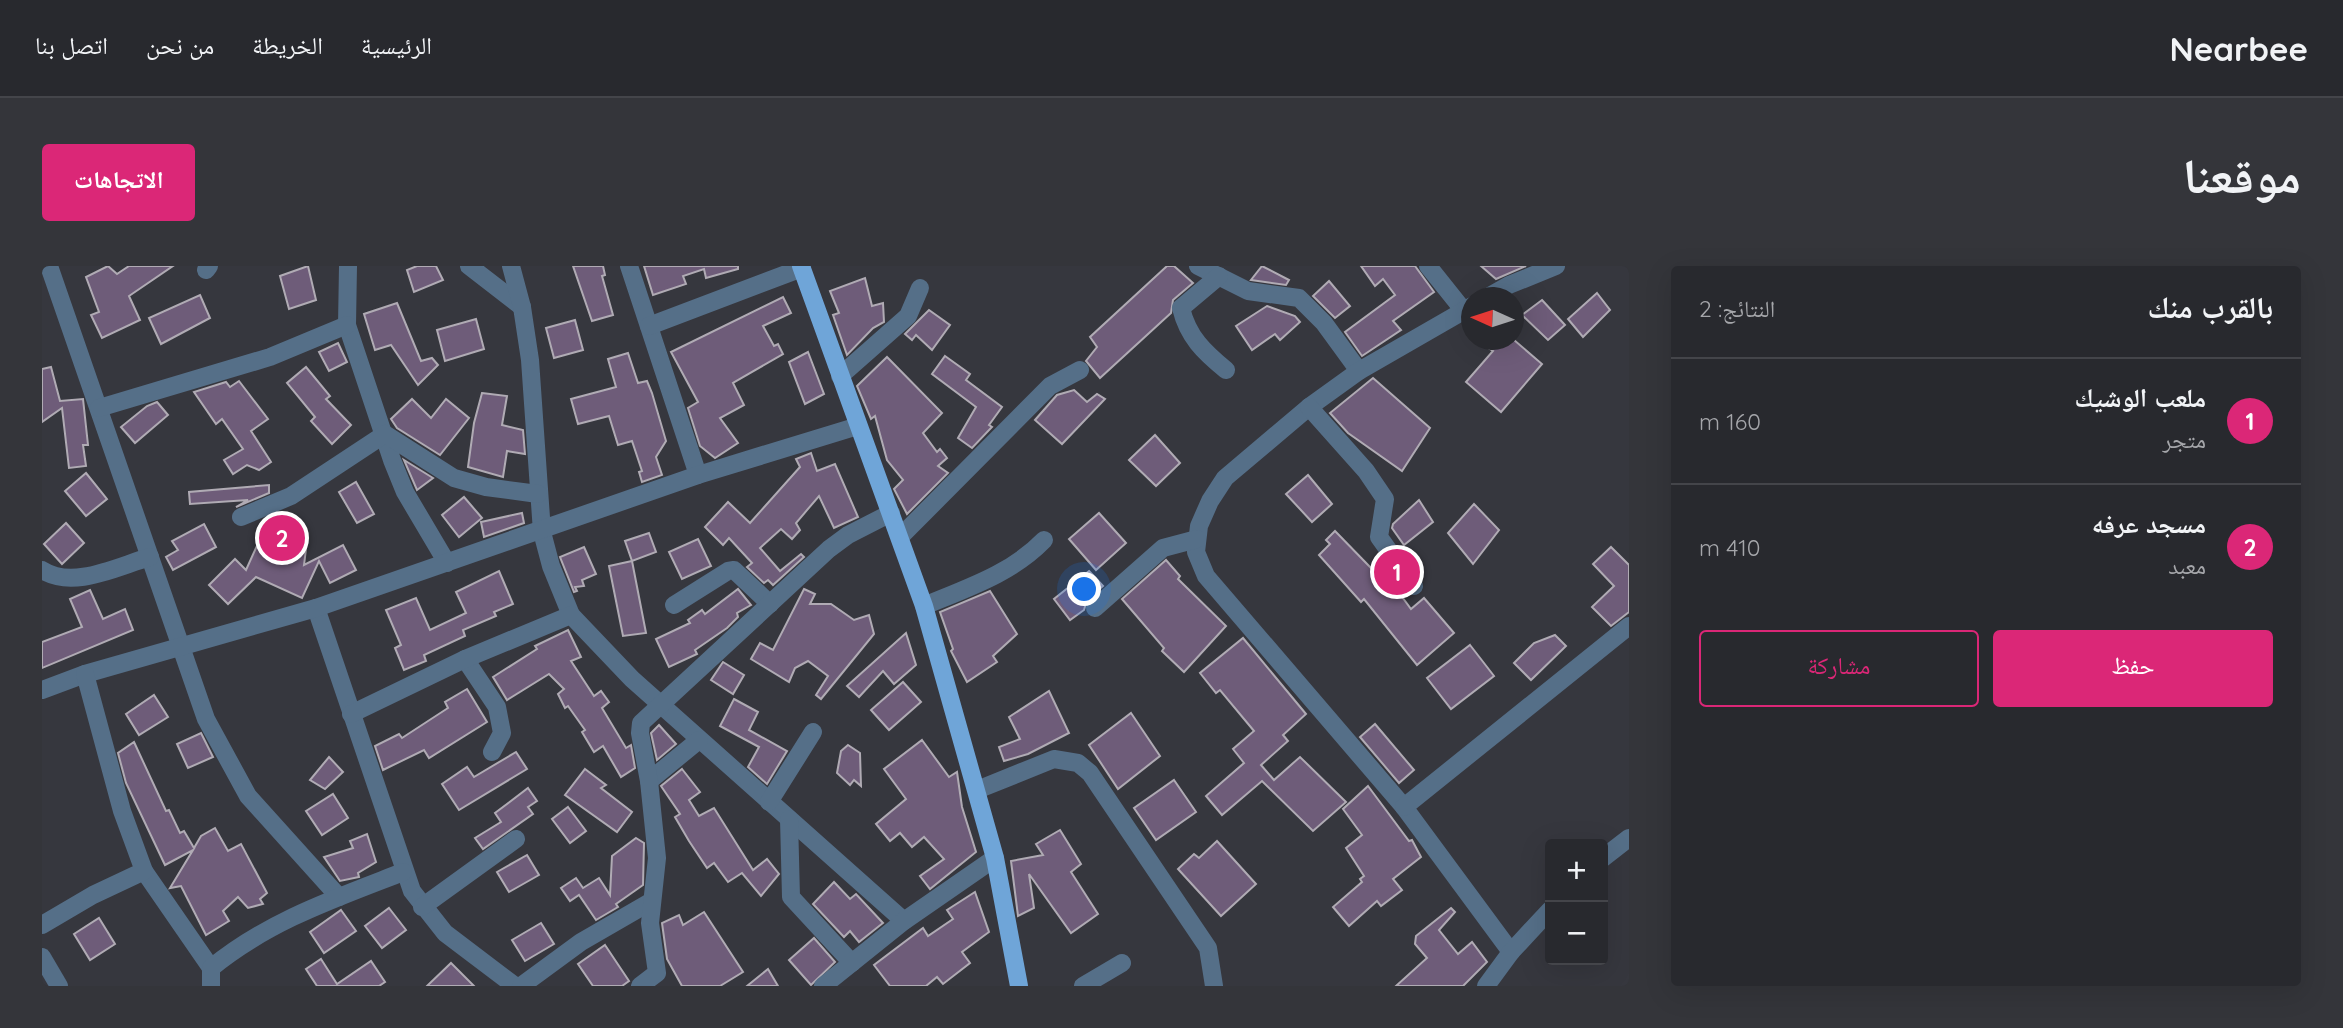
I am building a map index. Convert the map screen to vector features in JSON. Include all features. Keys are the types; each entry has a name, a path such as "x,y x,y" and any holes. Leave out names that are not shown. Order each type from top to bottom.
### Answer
{"main road":[{"path":"801,267 924,606 995,858 1019,986"}],"street":[{"path":"49,266 206,719 236,779 265,817 339,897"},
{"path":"348,266 347,325 405,492 447,563"},
{"path":"469,266 522,307"},
{"path":"511,266 522,307 530,360 542,531 551,566 571,615 699,740 904,921"},
{"path":"629,266 698,475"},
{"path":"1198,266 1262,295 1299,298 1324,323 1359,371"},
{"path":"1428,266 1461,301"},
{"path":"649,326 801,267"},
{"path":"1508,287 1549,267"},
{"path":"1219,276 1181,308 1185,324 1199,347 1226,370"},
{"path":"840,376 908,316 920,288"},
{"path":"1461,312 1359,371 1309,407 1225,478 1203,513 1196,552 1206,576 1404,807 1511,952"},
{"path":"99,408 270,357 347,325"},
{"path":"900,537 1050,386 1080,370"},
{"path":"1309,407 1366,471 1385,499 1379,537 1414,586"},
{"path":"42,690 180,645 316,608 698,475 858,426"},
{"path":"385,433 454,478 486,487 538,494"},
{"path":"241,517 290,496 385,433"},
{"path":"640,986 662,979 650,923 657,858 649,781 640,729 660,704 829,549 848,534 891,513"},
{"path":"1095,608 1163,548 1197,539"},
{"path":"924,606 998,574 1026,558 1044,540"},
{"path":"42,570 60,578 75,578 150,557"},
{"path":"674,605 727,571 734,570 770,604"},
{"path":"316,608 403,872 422,907 445,933 515,986"},
{"path":"351,714 465,659 571,615"},
{"path":"1404,807 1629,626"},
{"path":"465,659 497,707 502,733 492,752"},
{"path":"85,674 122,811 144,871 211,977 258,934 339,897 403,872"},
{"path":"769,802 813,732"},
{"path":"649,781 699,740"},
{"path":"977,790 1054,759 1079,763 1090,773 1208,948 1214,986"},
{"path":"789,819 791,897 852,963"},
{"path":"1608,854 1629,838"},
{"path":"422,907 516,839"},
{"path":"823,986 904,921 995,858"},
{"path":"42,925 93,895 144,871"},
{"path":"521,986 581,942 652,901"},
{"path":"1486,986 1511,952 1545,915"},
{"path":"42,957 59,986"},
{"path":"1083,986 1122,963"}],"building":[{"path":"108,266 117,274 129,266 173,266 129,296 140,320 102,338 91,315 99,312 86,277"},
{"path":"308,266 316,300 289,309 280,276"},
{"path":"417,266 436,266 443,280 414,292 407,270"},
{"path":"573,266 603,266 605,275 602,276 613,315 592,321"},
{"path":"644,266 738,266 738,269 706,278 704,269 683,276 686,284 653,295"},
{"path":"1167,266 1174,266 1193,283 1173,300 1171,313 1100,378 1086,361 1097,347 1090,337"},
{"path":"1262,266 1289,280 1286,285 1251,280"},
{"path":"1361,266 1415,266 1434,292 1393,321 1401,330 1362,356 1345,332 1395,295 1383,279 1375,286"},
{"path":"1481,266 1526,266 1496,279"},
{"path":"865,278 872,306 883,303 884,322 873,328 847,355 833,315 839,313 830,291"},
{"path":"1329,281 1350,306 1335,318 1313,296"},
{"path":"1597,293 1610,310 1583,337 1568,319"},
{"path":"200,295 210,318 161,344 149,318"},
{"path":"783,297 791,313 763,326 774,346 778,344 783,354 733,383 744,405 720,418 738,443 715,458 700,446 688,408 698,402 671,352"},
{"path":"1542,300 1565,325 1548,340 1524,317 1524,314"},
{"path":"397,303 421,361 432,358 438,365 418,385 391,345 375,350 364,314"},
{"path":"1267,306 1295,316 1300,322 1280,340 1275,334 1252,350 1236,326"},
{"path":"929,310 950,325 932,350 916,335 912,340 905,334"},
{"path":"476,319 484,349 445,361 437,330"},
{"path":"575,320 583,350 554,358 546,328"},
{"path":"338,343 347,362 329,371 319,352"},
{"path":"1524,349 1542,364 1501,412 1466,382 1493,351"},
{"path":"808,352 824,394 805,404 789,362"},
{"path":"628,353 638,383 647,381 666,441 656,457 662,475 642,482 639,472 642,471 632,441 618,445 609,416 578,424 571,399 616,387 608,359"},
{"path":"945,356 970,374 966,380 1002,407 989,425 992,427 972,448 958,438 976,407 932,374"},
{"path":"887,357 942,413 923,433 937,452 940,449 947,458 938,466 948,473 907,514 894,489 903,480 887,460 875,416 871,419 857,386"},
{"path":"51,367 60,401 83,399 88,445 83,445 86,466 69,468 62,408 42,422 42,369"},
{"path":"306,367 330,396 326,399 351,425 332,444 311,421 315,417 287,383"},
{"path":"1373,378 1430,428 1402,471 1348,433 1330,413"},
{"path":"239,381 268,419 251,431 271,462 259,470 247,465 233,474 224,460 243,449 222,419 216,424 194,392 226,382 230,387"},
{"path":"1074,390 1087,402 1097,394 1105,399 1062,444 1035,420 1057,395"},
{"path":"482,393 507,396 502,425 523,430 525,454 507,451 503,477 468,467 474,423"},
{"path":"412,399 431,418 446,399 469,418 440,455 397,428 391,419"},
{"path":"157,402 168,415 135,443 121,427 147,406"},
{"path":"1155,435 1180,463 1156,486 1129,460"},
{"path":"811,453 817,471 835,464 858,517 834,528 819,496 796,523 800,530 792,539 781,529 760,548 780,571 801,554 804,557 773,585 768,580 764,583 747,567 752,563 729,538 723,545 705,527 728,502 750,523 800,467 796,459"},
{"path":"404,460 433,478 417,490"},
{"path":"86,473 107,499 86,516 65,491"},
{"path":"1308,475 1332,504 1312,522 1286,494"},
{"path":"356,482 374,514 357,523 339,492"},
{"path":"269,485 269,493 236,507 248,500 190,504 189,492"},
{"path":"464,497 482,518 459,537 442,515"},
{"path":"1419,500 1433,522 1404,545 1392,528 1393,524"},
{"path":"1474,504 1499,530 1473,564 1448,533"},
{"path":"522,513 524,523 484,537 481,522"},
{"path":"1099,513 1126,543 1096,570 1069,539"},
{"path":"66,523 84,543 62,564 44,544"},
{"path":"204,524 216,547 173,570 166,557 178,550 172,541"},
{"path":"265,528 306,549 304,565 343,545 356,570 330,583 319,561 302,598 256,577 228,604 209,585 235,559 246,570"},
{"path":"1335,531 1371,568 1381,559 1393,576 1389,579 1411,609 1424,598 1454,633 1417,665 1364,599 1361,602 1319,555 1330,544 1326,540"},
{"path":"649,533 656,552 632,561 625,541"},
{"path":"698,539 711,566 682,579 669,552"},
{"path":"584,547 596,574 582,580 584,586 575,587 577,591 574,592 560,557"},
{"path":"1611,547 1629,565 1629,612 1611,626 1592,607 1614,586 1593,564"},
{"path":"1166,560 1180,576 1178,579 1226,626 1184,672 1162,651 1164,648 1122,599"},
{"path":"632,561 646,633 623,636 609,566"},
{"path":"499,571 513,604 494,612 496,616 463,630 465,636 424,655 426,661 404,670 395,648 401,645 386,610 416,598 430,630 466,613 456,592"},
{"path":"1089,571 1103,586 1087,600 1084,610 1070,620 1054,599"},
{"path":"738,589 751,605 737,613 738,617 727,628 695,650 697,654 669,667 656,639 690,623 688,620 702,610 705,614"},
{"path":"804,589 815,594 810,604 831,604 854,620 869,615 874,634 821,699 816,695 828,676 808,661 795,668 789,682 751,659 760,643 773,650"},
{"path":"90,590 103,619 125,609 133,630 42,668 42,642 82,627 70,599"},
{"path":"990,591 1017,634 993,656 997,662 967,682 951,651 953,649 940,612"},
{"path":"568,630 581,657 571,661 594,696 601,691 609,702 602,708 626,748 631,745 635,768 621,777 603,746 594,752 582,732 585,730 568,706 565,708 558,694 564,689 549,674 507,700 493,677 537,649 535,646"},
{"path":"906,633 916,665 894,684 883,671 859,697 847,686"},
{"path":"1555,635 1566,646 1531,680 1514,663 1534,643"},
{"path":"1243,638 1306,714 1283,735 1288,741 1261,765 1274,780 1300,757 1346,802 1313,831 1262,781 1222,815 1206,796 1244,763 1233,749 1254,731 1220,690 1216,693 1200,673"},
{"path":"1470,645 1494,676 1451,709 1427,678"},
{"path":"723,662 744,675 733,694 711,680"},
{"path":"903,682 921,702 889,730 871,710"},
{"path":"467,689 487,722 429,758 424,750 383,770 375,746 399,734 402,738 448,708 445,702"},
{"path":"1049,691 1069,733 1028,754 1004,761 999,747 1020,739 1009,717"},
{"path":"154,695 168,717 139,735 126,714"},
{"path":"734,699 758,712 749,730 787,751 767,784 748,767 759,747 720,726"},
{"path":"1131,713 1160,756 1118,789 1089,745"},
{"path":"1375,724 1414,770 1399,783 1360,737"},
{"path":"659,725 676,744 657,760 651,733"},
{"path":"201,733 213,757 188,768 177,744"},
{"path":"922,740 949,777 957,772 962,807 976,852 930,889 920,876 944,859 924,837 912,847 900,833 890,841 876,824 906,799 884,769"},
{"path":"134,742 166,811 169,810 180,833 184,831 194,848 201,836 215,828 228,851 241,844 267,893 260,899 263,904 248,908 238,897 223,911 229,921 206,935 181,886 170,888 193,850 165,865 126,783 118,753"},
{"path":"848,745 860,753 861,786 854,780 850,785 837,773 841,751"},
{"path":"516,752 527,769 459,810 442,784 467,767 474,777"},
{"path":"329,757 343,772 325,789 310,780"},
{"path":"585,769 606,785 601,788 632,812 617,832 565,795"},
{"path":"682,769 700,792 689,800 699,816 714,808 753,870 767,859 779,874 761,896 742,873 728,882 714,863 707,868 689,841 675,817 680,814 661,786"},
{"path":"1174,780 1196,812 1156,840 1134,808"},
{"path":"1368,786 1409,841 1412,840 1421,857 1393,879 1402,890 1381,906 1377,901 1349,926 1333,907 1362,882 1360,879 1364,876 1346,848 1362,835 1343,809"},
{"path":"528,788 537,801 528,807 533,814 483,849 475,838 501,822 495,813"},
{"path":"333,794 348,818 322,835 306,811"},
{"path":"568,807 586,831 570,843 552,819"},
{"path":"1060,830 1081,864 1071,872 1098,914 1071,933 1029,874 1034,908 1018,916 1011,861 1043,855 1036,844"},
{"path":"367,834 376,862 358,873 359,877 340,881 324,857 353,848 350,841"},
{"path":"636,838 644,843 643,885 616,904 618,907 596,920 579,895 570,901 561,888 576,878 583,888 599,878 610,895 612,856"},
{"path":"1217,841 1256,884 1221,916 1178,869 1194,854 1199,858"},
{"path":"527,855 539,875 509,892 497,872"},
{"path":"834,882 850,899 856,894 883,923 859,942 850,931 844,937 813,904"},
{"path":"975,892 989,932 962,952 970,963 943,984 937,977 926,986 890,986 874,965 923,928 928,936 953,919 947,910"},
{"path":"389,908 406,930 382,948 365,926"},
{"path":"1451,908 1455,912 1439,930 1458,954 1472,942 1487,962 1463,986 1396,986 1427,958 1415,944 1416,936"},
{"path":"341,910 356,931 324,953 310,932"},
{"path":"704,912 743,972 720,986 682,986 667,959 662,923 679,915 683,925"},
{"path":"99,918 115,944 90,960 74,934"},
{"path":"541,923 554,944 525,961 512,940"},
{"path":"814,938 835,962 811,985 789,960"},
{"path":"605,945 629,981 622,986 593,986 578,964"},
{"path":"321,959 337,984 371,961 385,982 379,986 317,986 306,969"},
{"path":"451,963 474,986 427,986"},
{"path":"768,969 778,986 747,986"}],"place":[{"name":"مسجد عرفه","path":"282,538"},
{"name":"ملعب الوشيك","path":"1397,572"}]}
